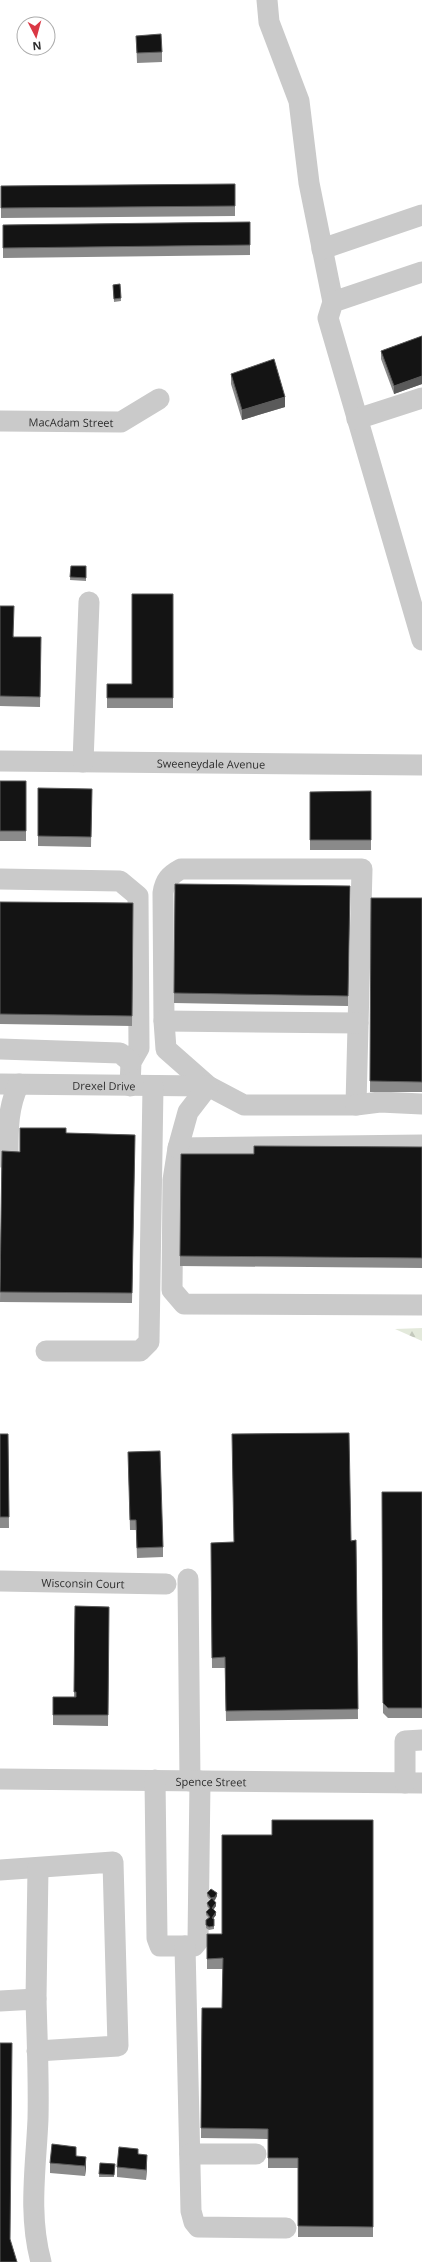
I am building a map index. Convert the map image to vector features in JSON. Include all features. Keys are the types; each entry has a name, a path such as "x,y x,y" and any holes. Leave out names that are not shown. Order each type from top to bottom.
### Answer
{"street":[{"path":"267,0 269,22 299,101 309,183 333,302 328,318 357,419 415,588 422,640"},
{"path":"322,249 422,215"},
{"path":"333,302 422,272"},
{"path":"357,419 422,398"},
{"name":"MacAdam Street","path":"0,421 121,422 159,399"},
{"path":"83,762 89,602"},
{"name":"Sweeneydale Avenue","path":"0,761 420,763"},
{"path":"356,1105 362,869 181,869 172,874 165,882 163,893 164,1021 166,1049 208,1086 244,1105 356,1105 380,1102 422,1104"},
{"path":"0,879 120,881 138,896 135,1055 130,1086"},
{"path":"164,1021 358,1023"},
{"path":"0,1049 120,1053 135,1055"},
{"path":"0,1157 8,1153 8,1125 12,1098 9,1084"},
{"name":"Drexel Drive","path":"9,1084 208,1086"},
{"path":"46,1351 140,1351 149,1342 153,1086"},
{"path":"208,1086 188,1112 178,1148 173,1180 172,1290 184,1304 422,1304"},
{"path":"178,1148 422,1145"},
{"path":"155,1780 157,1938 160,1946 194,1946 198,1941 195,1781 188,1579"},
{"name":"Wisconsin Court","path":"0,1581 166,1584"},
{"path":"413,1783 405,1741 422,1740"},
{"name":"Spence Street","path":"0,1779 413,1783"},
{"path":"0,1870 113,1862 118,2046 37,2051"},
{"path":"38,1868 36,1999 38,2119 32,2200 36,2244 41,2262"},
{"path":"185,1946 191,2211 194,2222 198,2227 286,2228"},
{"path":"0,2001 36,1999"},
{"path":"190,2154 256,2154"}],"green space":[{"path":"422,1328 422,1341 395,1329"}],"building":[{"path":"161,34 162,52 137,53 136,36"},
{"path":"235,184 235,206 1,208 1,186"},
{"path":"250,222 250,245 3,248 3,225"},
{"path":"120,284 121,298 114,299 113,285"},
{"path":"422,336 422,376 394,386 381,351"},
{"path":"274,359 285,397 242,410 231,374"},
{"path":"71,566 86,566 86,578 70,577"},
{"path":"132,594 173,594 173,698 107,698 107,684 132,684"},
{"path":"0,606 14,606 13,637 41,637 40,697 0,696"},
{"path":"0,781 26,781 26,831 0,831"},
{"path":"38,788 92,789 91,837 38,836"},
{"path":"371,791 371,840 310,840 310,792"},
{"path":"175,884 350,886 348,996 174,993"},
{"path":"371,898 422,898 422,1082 370,1081"},
{"path":"0,902 133,903 132,1016 0,1014"},
{"path":"20,1128 66,1128 66,1133 135,1135 132,1293 0,1292 2,1151 20,1152"},
{"path":"254,1146 422,1147 422,1258 180,1256 181,1154 254,1154"},
{"path":"349,1433 351,1541 356,1540 358,1709 226,1711 225,1657 212,1658 211,1543 234,1542 232,1434"},
{"path":"0,1434 8,1434 9,1517 0,1517"},
{"path":"160,1451 163,1547 137,1548 136,1520 130,1520 128,1452"},
{"path":"382,1492 422,1492 422,1708 388,1708 383,1703"},
{"path":"75,1606 109,1607 108,1715 53,1715 53,1697 76,1697 76,1692 74,1692"},
{"path":"272,1820 373,1820 373,2227 298,2226 298,2158 268,2158 268,2129 201,2128 202,2008 222,2008 223,1958 207,1959 207,1934 222,1934 222,1835 272,1835"},
{"path":"211,1889 217,1893 215,1897 211,1898 207,1893"},
{"path":"212,1898 216,1903 212,1908 216,1912 212,1918 214,1919 214,1926 209,1927 206,1925 206,1920 210,1917 206,1912 210,1908 207,1903"},
{"path":"0,2043 12,2043 10,2239 17,2262 0,2262"},
{"path":"52,2144 76,2147 76,2156 86,2157 85,2166 50,2163"},
{"path":"119,2147 138,2149 138,2154 147,2155 146,2170 117,2167"},
{"path":"100,2163 115,2164 114,2175 99,2174"}]}
